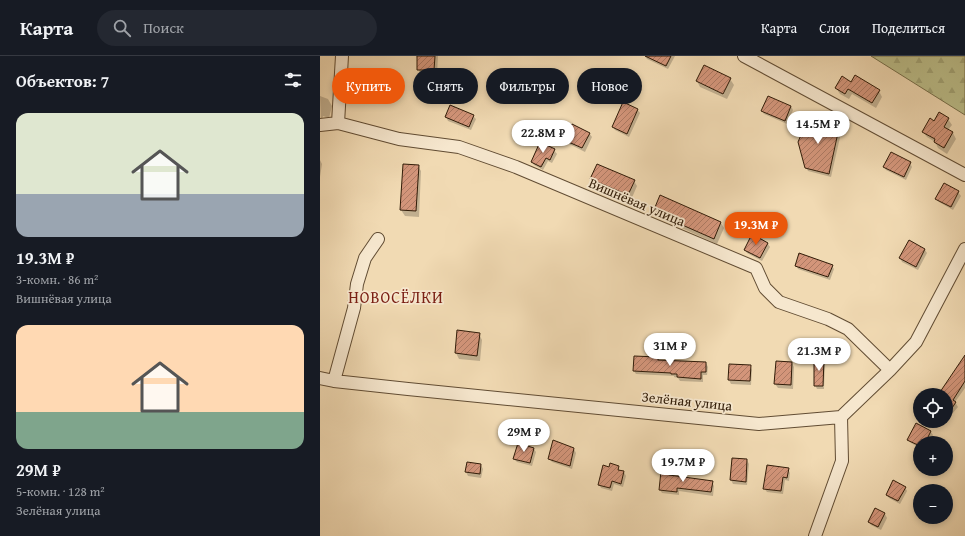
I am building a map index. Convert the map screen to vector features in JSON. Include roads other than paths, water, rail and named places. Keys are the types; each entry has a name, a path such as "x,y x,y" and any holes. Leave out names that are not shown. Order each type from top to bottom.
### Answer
{"street":[{"path":"320,125 338,123 342,56"},
{"path":"744,56 965,175"},
{"name":"Вишнёвая улица","path":"338,123 398,139 459,147 516,167 756,268 765,288 779,302 828,319 848,329 890,370"},
{"path":"334,381 354,308 358,284 365,258 378,239"},
{"path":"815,536 842,461 840,417 890,370 916,342 965,249"},
{"name":"Зелёная улица","path":"320,378 334,381 432,392 759,424 840,417"}],"district":[{"name":"НОВОСЁЛКИ","path":"396,297"}]}
